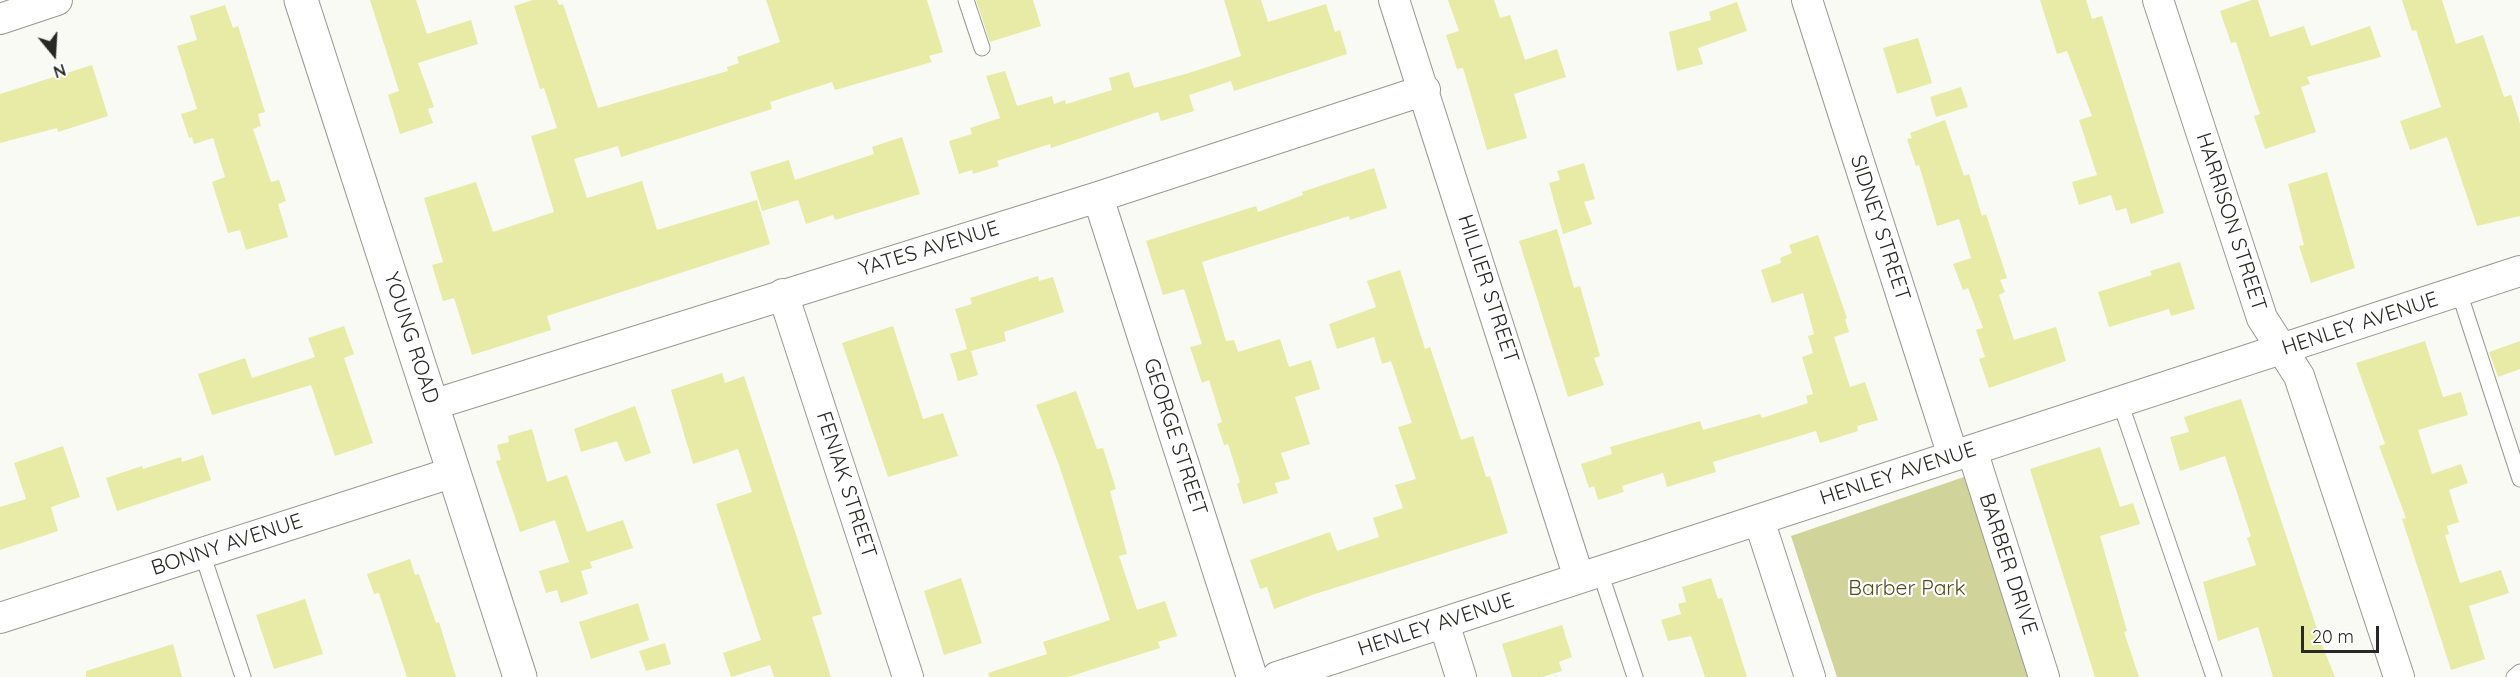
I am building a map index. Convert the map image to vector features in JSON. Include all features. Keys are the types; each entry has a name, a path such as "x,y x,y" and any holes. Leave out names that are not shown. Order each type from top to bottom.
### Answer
{"street":[{"path":"0,19 57,0"},
{"name":"YOUNG ROAD","path":"301,0 520,677"},
{"name":"HILLIER STREET","path":"1394,0 1589,575"},
{"name":"SIDNEY STREET","path":"1807,0 1963,453"},
{"name":"HARRISON STREET","path":"2158,0 2262,318 2299,376 2399,677"},
{"name":"YATES AVENUE","path":"432,405 1098,197 1425,90"},
{"name":"GEORGE STREET","path":"1098,197 1252,677"},
{"name":"HENLEY AVENUE","path":"1277,677 2520,272"},
{"name":"FENIAK STREET","path":"783,294 908,677"},
{"name":"BARBER DRIVE","path":"1963,453 2044,677"},
{"name":"BONNY AVENUE","path":"0,618 454,472"},
{"path":"1759,520 1810,677"},
{"path":"1444,623 1461,677"}],"lane":[{"path":"966,0 982,48"},
{"path":"2459,292 2520,479"},
{"path":"2120,402 2214,677"},
{"path":"202,553 243,677"},
{"path":"1589,575 1635,677"},
{"path":"2514,677 2520,672"}],"green space":[{"name":"Barber Park","path":"1964,477 2030,677 1837,677 1791,536"}],"building":[{"path":"370,0 416,0 427,34 471,20 478,44 418,63 434,107 428,109 433,123 400,134 388,95 399,91"},
{"path":"533,0 557,0 559,5 563,4 598,108 728,71 727,67 739,63 737,57 780,42 766,0 927,0 943,52 929,56 932,62 835,90 832,82 770,102 772,109 621,157 618,146 574,159 587,198 642,181 657,230 757,200 770,244 547,316 551,330 472,355 454,298 443,301 432,265 443,262 424,198 476,182 493,232 554,212 531,136 557,128 544,88 540,89 514,6"},
{"path":"976,0 1033,0 1041,26 990,42"},
{"path":"1224,0 1261,0 1268,22 1326,4 1335,32 1340,30 1347,54 1234,91 1231,81 1189,95 1194,111 1161,121 1158,112 1051,148 1050,144 997,161 999,166 973,174 972,170 959,174 949,141 972,134 970,128 1000,118 986,76 1005,71 1017,106 1052,96 1054,104 1065,100 1066,104 1112,90 1109,78 1129,72 1134,88 1189,73 1241,56"},
{"path":"1448,0 1494,0 1500,18 1510,15 1525,60 1557,49 1566,77 1514,94 1527,138 1487,150 1463,68 1457,69 1446,35 1459,31"},
{"path":"2040,0 2086,0 2092,19 2102,16 2164,213 2131,224 2126,208 2116,211 2111,195 2079,205 2072,182 2097,175 2079,120 2092,116 2067,51 2057,54"},
{"path":"2258,0 2270,37 2304,26 2311,46 2370,26 2381,57 2307,77 2310,84 2301,87 2316,132 2265,149 2254,116 2260,114 2236,42 2231,43 2220,11"},
{"path":"2402,0 2442,0 2456,44 2483,35 2504,97 2511,95 2520,123 2520,216 2477,226 2447,137 2410,150 2400,121 2441,107 2416,30 2412,31"},
{"path":"1737,2 1747,31 1698,48 1703,64 1677,71 1669,32 1711,20 1709,12"},
{"path":"225,5 233,28 238,26 265,112 258,114 261,126 253,129 271,182 279,180 286,201 278,204 288,237 246,250 240,230 228,233 212,182 225,177 213,138 194,144 192,137 189,138 181,114 197,109 177,46 197,40 190,16"},
{"path":"1918,38 1932,83 1897,94 1883,48"},
{"path":"92,65 108,116 58,132 57,128 0,143 0,94"},
{"path":"1961,87 1968,107 1936,117 1930,97"},
{"path":"1945,120 1964,176 1969,174 1982,216 1986,214 2007,278 2000,280 2005,292 1999,295 2014,340 2056,327 2066,361 1989,388 1979,359 1985,357 1976,330 1983,328 1968,288 1963,290 1953,264 1971,258 1959,219 1937,226 1919,165 1916,166 1907,139 1912,138 1910,133"},
{"path":"902,137 920,194 835,220 833,215 806,224 798,200 762,211 750,172 789,160 795,180 874,154 872,147"},
{"path":"1584,163 1595,199 1584,202 1592,224 1563,234 1549,183 1560,180 1557,171"},
{"path":"1374,168 1387,208 1350,220 1349,216 1202,262 1226,341 1234,340 1238,352 1280,339 1289,367 1311,360 1320,389 1295,397 1310,444 1281,453 1290,479 1275,483 1278,493 1243,504 1237,484 1240,482 1228,444 1224,445 1217,424 1222,422 1209,380 1202,383 1190,347 1202,344 1184,289 1163,295 1146,241 1256,206 1258,212 1303,195 1302,192"},
{"path":"2327,172 2355,268 2311,283 2299,246 2304,245 2288,184"},
{"path":"1557,229 1574,288 1580,286 1600,356 1594,358 1604,385 1568,397 1519,241"},
{"path":"1818,235 1847,318 1845,319 1849,332 1834,337 1850,387 1865,382 1878,420 1857,426 1858,431 1820,443 1816,431 1713,462 1716,472 1667,487 1663,473 1622,486 1624,492 1598,500 1594,486 1589,488 1581,464 1612,454 1610,447 1700,421 1703,430 1760,414 1762,418 1808,403 1806,396 1813,394 1802,357 1813,353 1808,336 1814,334 1803,293 1772,303 1761,270 1781,263 1780,258 1792,253 1789,245"},
{"path":"2180,262 2195,309 2171,316 2169,309 2109,327 2098,292 2152,275 2150,271"},
{"path":"1400,270 1425,349 1430,347 1461,440 1473,436 1486,477 1490,476 1508,533 1274,609 1267,587 1260,589 1250,560 1330,532 1337,551 1379,537 1373,518 1403,508 1395,485 1416,479 1398,427 1412,423 1391,361 1382,364 1374,337 1337,349 1329,324 1376,307 1367,281"},
{"path":"1038,276 1039,281 1053,277 1064,312 1004,332 1006,341 971,351 978,375 958,381 950,354 967,349 955,309 972,304 970,298"},
{"path":"344,326 354,354 344,358 373,443 335,456 311,385 212,415 198,374 245,358 252,378 315,357 308,338"},
{"path":"893,326 923,419 943,413 958,456 888,477 842,343"},
{"path":"2425,341 2443,397 2461,392 2468,415 2418,430 2432,474 2461,464 2468,483 2449,490 2459,522 2447,526 2449,534 2445,535 2460,583 2501,570 2509,593 2469,606 2485,659 2451,670 2402,519 2406,518 2379,446 2385,444 2356,363"},
{"path":"2520,341 2520,369 2498,377 2489,352"},
{"path":"722,373 725,383 744,376 822,614 812,617 831,677 774,677 770,665 731,677 723,653 761,640 716,504 752,492 738,449 693,464 671,390"},
{"path":"1076,391 1097,449 1103,448 1116,489 1110,491 1127,554 1119,556 1137,610 1165,601 1177,636 1158,642 1160,648 1068,677 989,677 988,673 1047,654 1043,642 1110,620 1059,465 1036,405"},
{"path":"2241,399 2335,677 2273,677 2258,627 2218,641 2203,582 2256,565 2247,538 2251,536 2225,456 2180,471 2170,437 2189,432 2184,417"},
{"path":"635,406 651,453 625,462 617,441 581,452 574,429"},
{"path":"532,429 547,482 567,475 587,532 623,520 633,548 590,562 592,568 581,571 588,594 561,603 557,590 546,593 539,571 569,562 555,520 520,532 496,461 501,460 497,445 509,442 508,436"},
{"path":"63,446 80,497 51,507 58,531 0,550 0,507 26,499 14,463"},
{"path":"2100,447 2120,507 2133,503 2140,524 2100,536 2127,631 2124,632 2139,677 2095,677 2030,469"},
{"path":"203,455 211,480 117,511 106,478 142,466 143,469 181,457 182,462"},
{"path":"410,559 415,575 419,574 436,623 439,622 456,677 407,677 379,593 374,594 367,574"},
{"path":"961,578 982,643 944,655 924,591"},
{"path":"1711,578 1718,599 1722,598 1747,677 1705,677 1691,636 1668,641 1661,620 1681,614 1678,604 1686,602 1682,587"},
{"path":"305,599 323,654 274,669 256,615"},
{"path":"638,603 649,640 591,659 579,622"},
{"path":"1562,625 1572,657 1559,662 1562,671 1542,677 1512,677 1502,644"},
{"path":"665,643 671,664 646,671 639,651"},
{"path":"173,644 182,677 86,677 86,671"}]}
